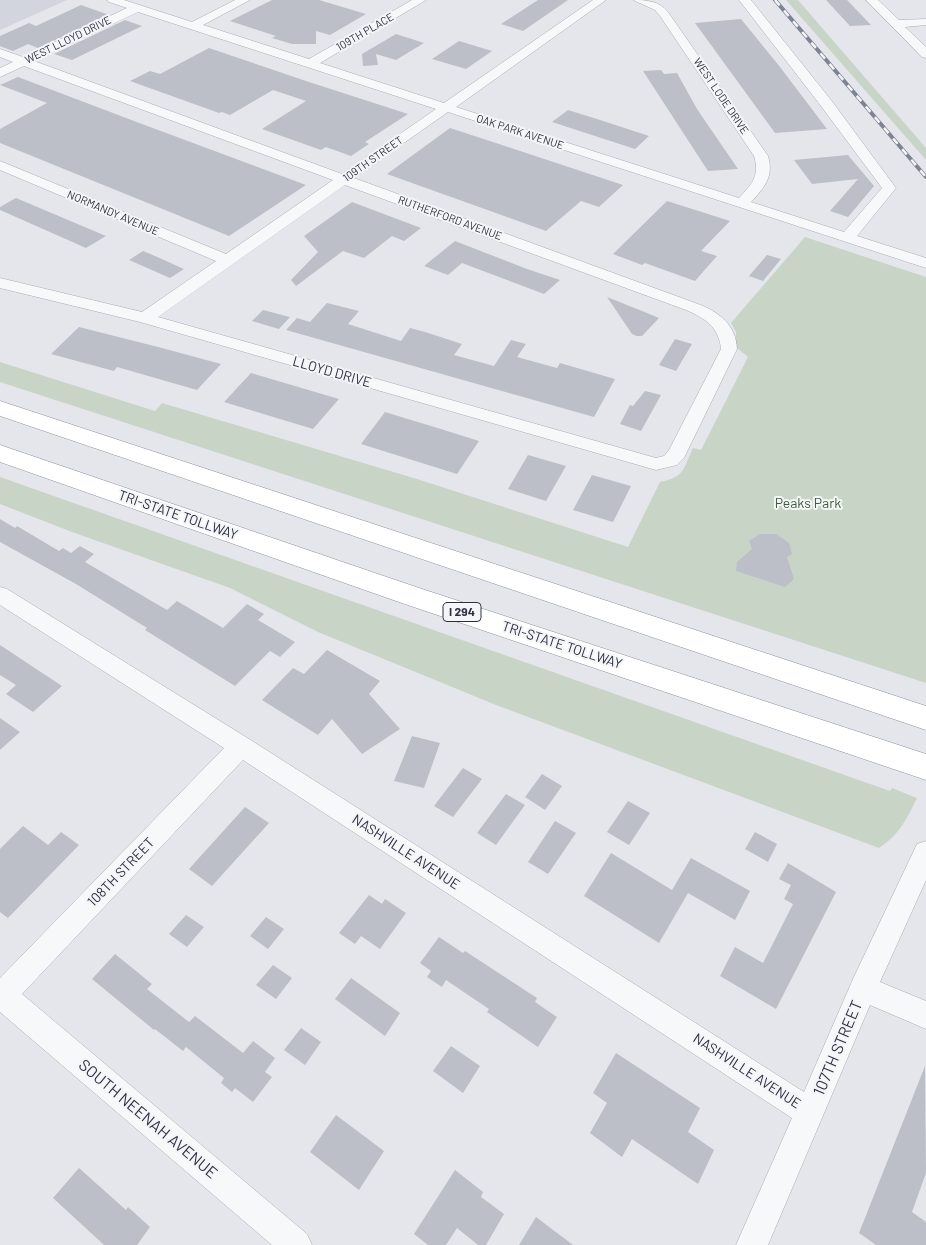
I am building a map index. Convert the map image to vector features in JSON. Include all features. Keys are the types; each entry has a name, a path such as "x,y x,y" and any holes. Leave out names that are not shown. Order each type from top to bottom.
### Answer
{"highway":[{"path":"0,408 442,554 926,718"},
{"name":"TRI-STATE TOLLWAY","path":"0,453 409,595 926,766"}],"street":[{"name":"OAK PARK AVENUE","path":"113,0 926,263"},
{"path":"192,26 244,0"},
{"name":"109TH PLACE","path":"310,64 420,0"},
{"name":"109TH STREET","path":"145,318 600,0"},
{"name":"WEST LODE DRIVE","path":"639,0 659,8 664,14 761,156 765,166 764,176 741,204"},
{"path":"745,0 826,103 889,188 847,238"},
{"path":"872,0 926,54"},
{"name":"WEST LLOYD DRIVE","path":"0,73 137,8"},
{"path":"896,24 926,22"},
{"name":"RUTHERFORD AVENUE","path":"0,53 692,306 713,317 723,327 729,338 727,355 677,454 663,464"},
{"name":"NORMANDY AVENUE","path":"0,165 227,260"},
{"name":"LLOYD DRIVE","path":"0,283 145,318 643,462 663,464"},
{"name":"NASHVILLE AVENUE","path":"0,595 241,746 810,1112"},
{"name":"108TH STREET","path":"1,996 241,746"},
{"name":"107TH STREET","path":"752,1245 863,988 926,852"},
{"path":"863,988 926,1015"},
{"name":"SOUTH NEENAH AVENUE","path":"1,996 296,1245"}],"shaded area":[{"path":"0,0 67,0 0,30"}],"green space":[{"path":"786,0 798,0 926,148 926,160"},
{"name":"Peaks Park","path":"805,237 926,277 926,683 0,382 0,362 155,411 162,403 417,479 628,547 660,482 679,475 685,467 693,448 701,450 748,357 736,347 736,332 731,323"},
{"path":"0,477 890,791 892,788 917,798 906,820 897,832 879,848 496,705 318,632 230,588 72,532 0,504"}],"building":[{"path":"272,0 319,0 366,14 330,35 316,31 316,44 292,44 272,38 276,36 230,21"},
{"path":"538,0 568,0 523,31 501,24"},
{"path":"826,0 847,0 871,25 850,26"},
{"path":"81,5 109,15 38,48 28,44 13,51 0,46 0,36 29,23 36,26"},
{"path":"741,19 827,129 775,133 695,23"},
{"path":"125,20 142,26 72,60 54,54"},
{"path":"396,34 424,43 396,60 376,54 378,65 363,66 362,54"},
{"path":"459,41 492,51 466,69 432,59"},
{"path":"209,48 408,114 365,142 369,144 351,156 326,147 321,150 262,129 306,101 273,90 230,115 222,112 219,113 130,81 150,71 160,74"},
{"path":"661,70 664,74 677,73 697,109 738,169 708,171 643,71"},
{"path":"18,77 306,185 229,236 0,143 0,129 47,103 0,85"},
{"path":"568,110 649,136 635,149 552,122"},
{"path":"450,128 623,185 599,207 581,201 546,231 387,174"},
{"path":"848,155 874,186 848,217 830,211 858,179 812,184 794,160"},
{"path":"16,198 106,236 86,248 0,210 0,207"},
{"path":"667,201 730,221 701,251 717,256 695,281 613,254"},
{"path":"352,202 421,228 404,241 392,236 364,258 343,251 296,286 291,280 318,252 304,236"},
{"path":"455,241 560,280 544,294 462,263 448,275 424,266"},
{"path":"143,251 184,269 170,278 129,260"},
{"path":"767,255 781,259 763,281 749,276"},
{"path":"607,297 659,318 642,336 632,334"},
{"path":"327,303 359,311 348,324 401,341 410,328 425,332 462,344 454,355 494,366 511,340 526,344 517,357 557,368 560,363 615,379 594,417 286,330 297,318 310,322"},
{"path":"263,310 290,317 279,329 252,321"},
{"path":"79,327 221,364 197,390 117,367 114,371 51,354"},
{"path":"675,339 692,344 676,371 659,365"},
{"path":"251,373 339,399 313,429 224,402"},
{"path":"645,391 661,395 641,431 620,424 630,405 633,406"},
{"path":"385,412 479,441 457,474 361,444"},
{"path":"528,455 566,466 546,501 508,489"},
{"path":"592,475 631,486 613,522 573,510"},
{"path":"0,519 15,528 17,526 59,551 63,548 71,553 80,546 94,554 85,562 167,610 177,601 223,628 247,604 264,614 258,620 295,642 280,657 270,651 235,686 76,584 0,542"},
{"path":"760,534 776,534 789,543 792,554 787,557 794,579 785,587 736,571 737,562 752,549 749,541"},
{"path":"0,645 62,686 33,712 6,694 16,685 0,675"},
{"path":"327,650 380,681 369,694 400,729 362,754 332,719 318,735 262,700 293,668 304,674"},
{"path":"0,718 20,732 0,750"},
{"path":"412,736 440,743 424,788 394,781"},
{"path":"463,768 482,779 453,817 434,806"},
{"path":"542,774 562,786 545,810 525,797"},
{"path":"506,794 525,805 496,845 477,833"},
{"path":"628,801 650,813 629,845 607,832"},
{"path":"245,807 269,823 212,886 189,869"},
{"path":"555,821 576,833 548,874 528,862"},
{"path":"23,826 48,845 61,832 79,845 8,918 0,912 0,849"},
{"path":"755,832 777,844 768,862 745,849"},
{"path":"611,853 672,890 691,858 750,891 735,920 688,893 659,943 584,896"},
{"path":"788,863 836,892 776,1009 720,976 735,947 763,963 793,904 784,899 791,885 779,879"},
{"path":"369,895 382,904 385,899 406,913 380,949 361,936 355,944 339,933"},
{"path":"186,915 204,927 187,947 169,934"},
{"path":"266,917 284,929 268,949 250,936"},
{"path":"439,937 463,953 465,951 537,998 535,1002 557,1017 538,1047 487,1012 489,1009 446,980 442,987 427,977 431,971 420,963"},
{"path":"115,954 152,984 147,989 189,1022 195,1016 243,1053 253,1041 275,1058 265,1072 272,1077 253,1102 235,1088 232,1092 221,1083 224,1078 186,1047 183,1051 154,1030 92,979"},
{"path":"273,965 292,978 276,999 256,985"},
{"path":"351,978 400,1013 385,1036 335,999"},
{"path":"301,1028 321,1042 305,1065 284,1050"},
{"path":"451,1046 480,1066 463,1093 433,1071"},
{"path":"616,1053 700,1108 688,1132 714,1150 698,1184 632,1139 622,1157 590,1133 607,1103 593,1093"},
{"path":"925,1066 926,1173 912,1212 926,1222 926,1245 876,1245 859,1233"},
{"path":"336,1115 384,1151 359,1190 310,1152"},
{"path":"79,1168 126,1210 128,1207 150,1227 137,1245 104,1245 53,1198"},
{"path":"455,1170 483,1192 481,1197 504,1214 486,1245 478,1245 457,1228 446,1245 428,1245 414,1234"},
{"path":"536,1217 573,1245 519,1245"}],"railway":[{"path":"775,0 926,177"}]}
